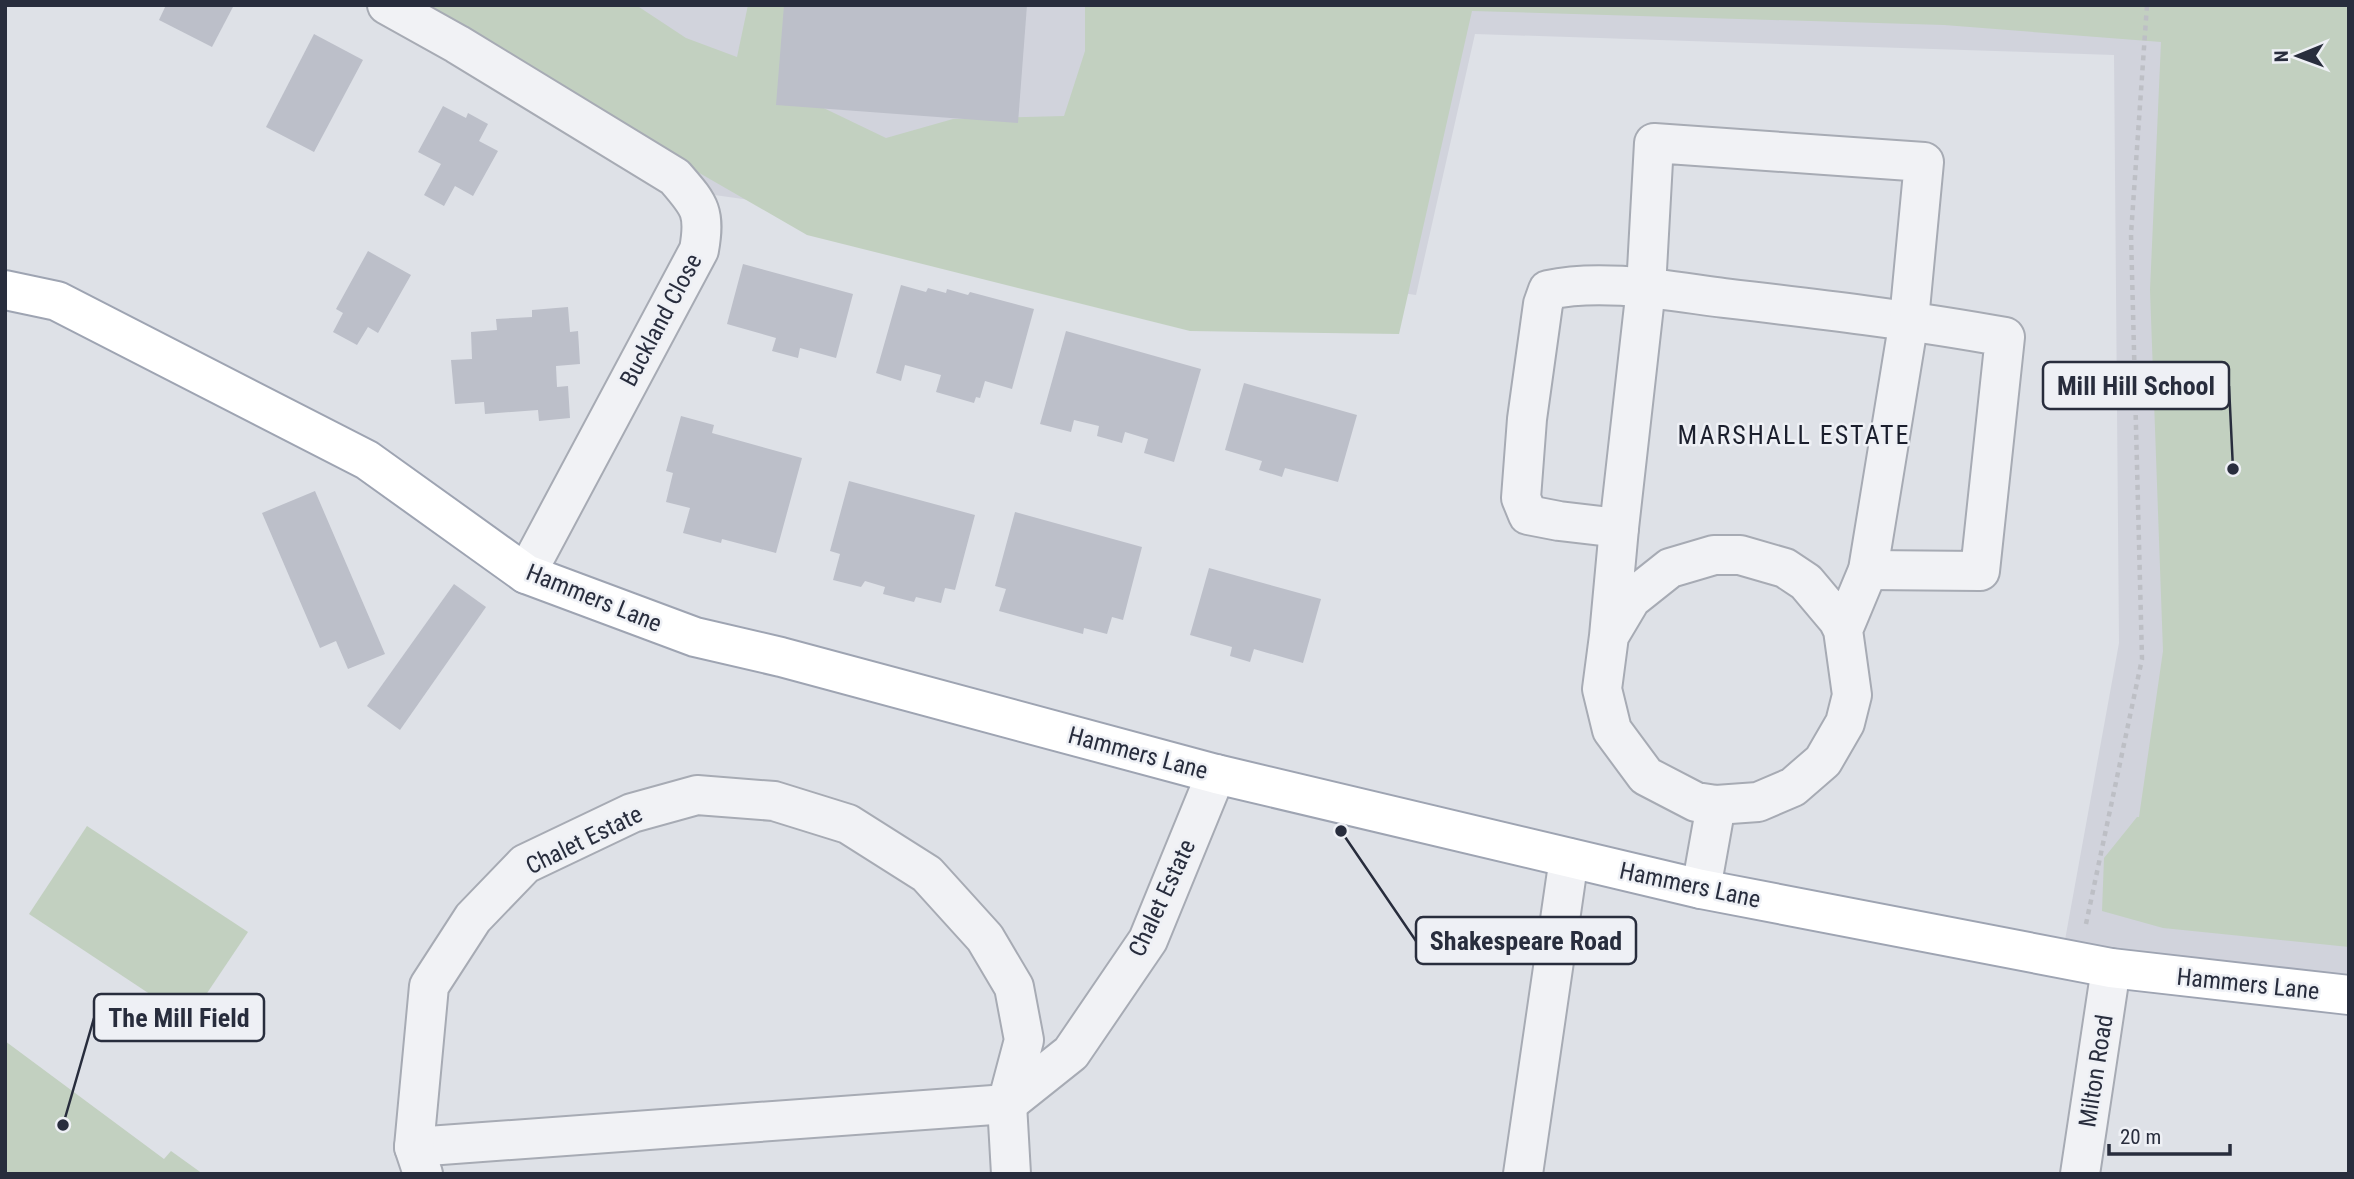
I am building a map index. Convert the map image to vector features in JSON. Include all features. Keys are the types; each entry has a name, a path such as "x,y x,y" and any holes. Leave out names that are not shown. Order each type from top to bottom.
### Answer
{"main road":[{"name":"Hammers Lane","path":"5,290 57,301 366,460 526,575 695,637 781,657 1216,774 1701,889 2095,965 2349,995"}],"street":[{"name":"Buckland Close","path":"387,5 457,44 675,177 699,205 703,230 699,250 526,575"},
{"path":"1609,636 1631,598 1670,568 1714,555 1740,555 1785,568 1806,582 1838,620 1843,630 1852,695 1845,723 1823,761 1793,787 1758,802 1716,805 1696,802 1646,776 1612,730 1602,689 1646,288 1654,143 1924,162 1909,320 1868,570 1843,630"},
{"path":"1619,527 1559,521 1528,514 1521,498 1527,419 1543,303 1548,290 1570,286 1646,288 1909,320 2006,337 1980,571 1868,570"},
{"name":"Chalet Estate","path":"1011,1174 1007,1104 1024,1040 1014,987 985,938 927,874 848,824 774,801 697,795 632,813 526,863 473,918 429,986 419,1161 1007,1104 1071,1053 1148,940 1216,774"},
{"path":"1701,889 1716,805"},
{"path":"1523,1174 1569,858"},
{"name":"Milton Road","path":"2081,1174 2095,965"}],"path":[{"path":"2095,965 2142,659 2131,234 2147,5"}],"shaded area":[{"path":"389,5 2349,5 2349,981 2151,959 2065,940 2119,643 2114,55 1475,34 1416,295 658,187"}],"green space":[{"path":"424,5 636,5 686,38 737,57 748,5 793,5 782,88 886,138 953,119 1064,116 1085,51 1085,5 2349,5 2349,947 2163,928 2102,911 2104,858 2139,817 2163,651 2150,290 2161,42 1944,25 1472,11 1399,334 1190,331 807,235 517,68"},
{"path":"87,826 248,932 189,1020 29,914"},
{"path":"5,1041 164,1159 171,1151 203,1174 5,1174"}],"building":[{"path":"166,5 234,5 212,47 159,20"},
{"path":"784,5 1027,5 1018,123 776,105"},
{"path":"314,34 363,60 314,152 266,127"},
{"path":"443,106 466,118 468,113 488,124 479,141 498,151 473,196 455,186 444,206 424,195 441,164 418,152"},
{"path":"368,251 411,275 378,333 368,327 357,345 333,332 343,313 336,309"},
{"path":"743,264 853,294 836,358 800,348 798,358 772,351 776,338 727,324"},
{"path":"901,285 926,292 928,288 946,293 947,289 968,295 970,292 1034,309 1012,389 985,381 980,398 976,397 974,403 936,392 941,375 905,365 901,381 876,373"},
{"path":"568,307 570,332 578,331 580,364 556,366 557,387 568,386 570,418 539,421 538,410 485,414 484,402 455,404 451,360 472,359 471,332 497,330 496,319 532,317 532,310"},
{"path":"1066,331 1201,369 1174,462 1144,453 1148,439 1125,432 1122,443 1097,436 1099,426 1074,420 1071,432 1040,424"},
{"path":"1244,383 1357,415 1338,482 1285,468 1282,477 1259,470 1262,461 1225,450"},
{"path":"681,416 714,425 712,433 802,458 776,553 722,539 721,543 683,533 690,508 666,502 673,473 666,471"},
{"path":"849,481 975,515 955,590 945,588 941,603 916,597 914,602 883,594 885,587 865,581 861,587 833,580 840,554 830,551"},
{"path":"315,491 385,654 348,669 336,641 320,648 262,513"},
{"path":"1015,512 1142,547 1123,620 1112,617 1107,634 1084,628 1083,634 999,611 1006,589 995,586"},
{"path":"1209,568 1321,599 1303,663 1254,649 1250,662 1230,656 1232,647 1190,635"},
{"path":"454,584 486,607 400,730 367,706"}],"place":[{"name":"Mill Hill School","path":"2233,469"},
{"name":"Shakespeare Road","path":"1341,831"},
{"name":"The Mill Field","path":"63,1125"}],"district":[{"name":"MARSHALL ESTATE","path":"1794,435"}]}
